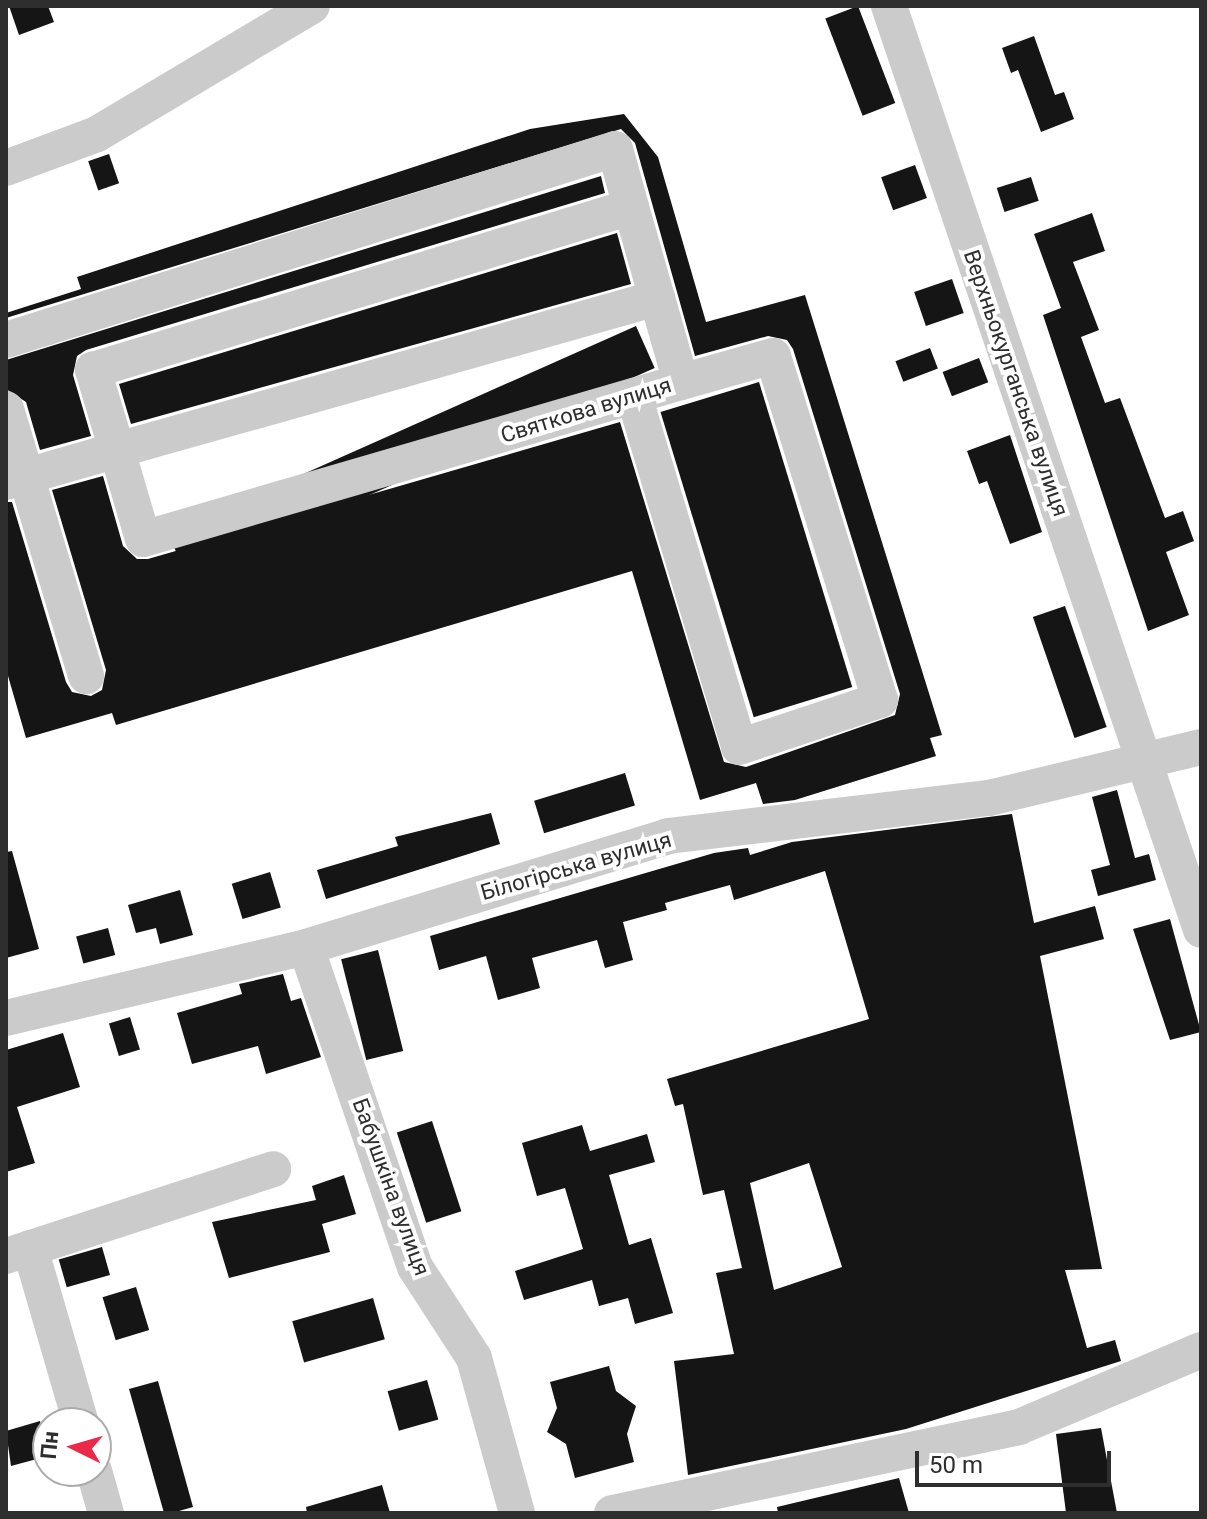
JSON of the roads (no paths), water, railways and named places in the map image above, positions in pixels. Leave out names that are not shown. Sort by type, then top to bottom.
[{"type":"street","points":[[6,168],[97,134],[312,6]]},
{"type":"street","name":"Верхньокурганська вулиця","points":[[889,6],[1201,930]]},
{"type":"street","name":"Святкова вулиця","points":[[6,340],[615,149],[681,382],[143,539],[117,450]]},
{"type":"street","points":[[117,450],[93,370],[631,207]]},
{"type":"street","points":[[16,479],[657,298]]},
{"type":"street","points":[[634,396],[739,747],[880,700],[773,356],[681,382]]},
{"type":"street","points":[[6,409],[16,479],[86,676]]},
{"type":"street","name":"Білогірська вулиця","points":[[6,1018],[306,947],[668,836],[989,798],[1201,747]]},
{"type":"street","name":"Бабушкіна вулиця","points":[[306,947],[415,1267],[474,1358],[517,1513]]},
{"type":"street","points":[[75,1407],[18,1252],[273,1169]]},
{"type":"street","points":[[612,1513],[1019,1427],[1201,1350]]},
{"type":"street","points":[[99,1487],[106,1513]]}]
